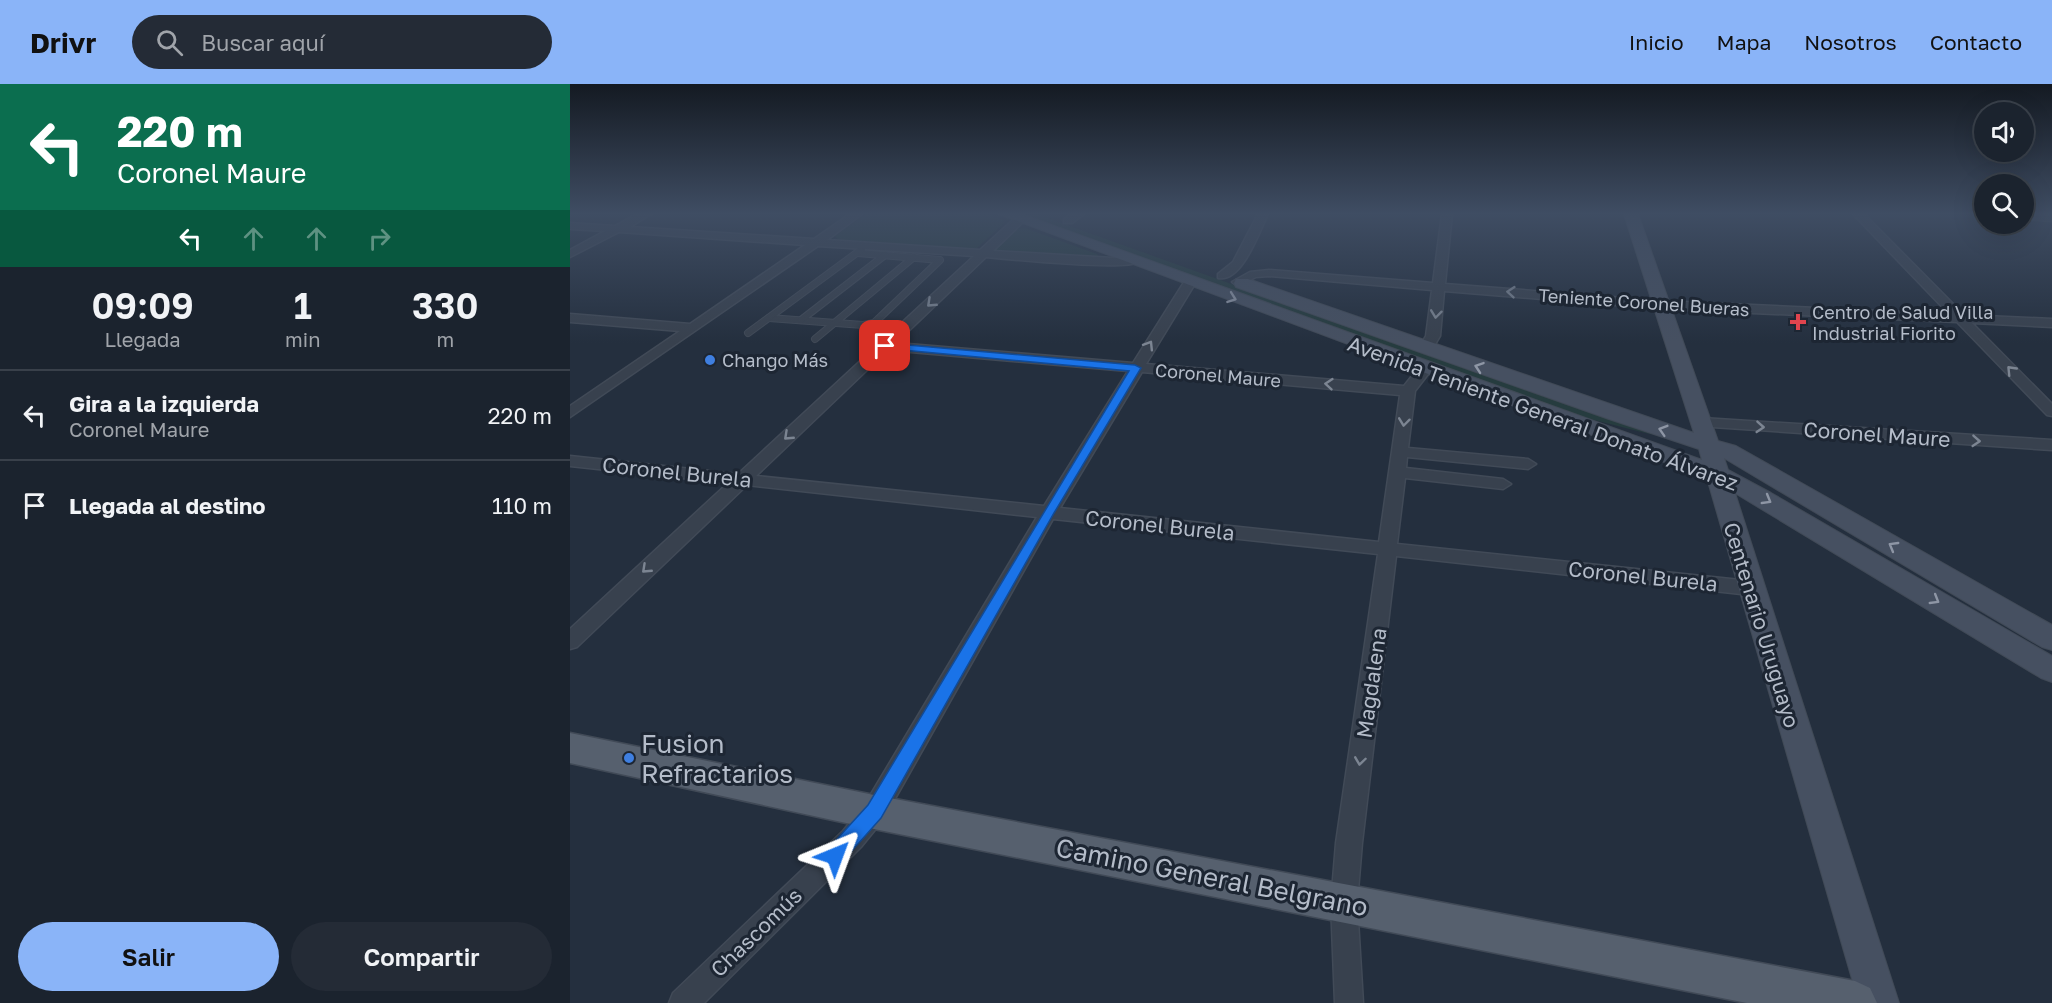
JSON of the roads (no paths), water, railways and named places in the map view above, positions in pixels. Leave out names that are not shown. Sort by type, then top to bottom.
[{"type":"main road","name":"Avenida Teniente General Donato Álvarez","points":[[1120,257],[1425,358],[1616,415],[1704,433],[2050,635]]},
{"type":"main road","name":"Avenida Teniente General Donato Álvarez","points":[[1185,257],[1237,275],[1425,358],[1715,473],[1763,498],[2052,670]]},
{"type":"main road","name":"Centenario Uruguayo","points":[[1647,257],[1704,433],[1879,1003]]},
{"type":"main road","name":"Camino General Belgrano","points":[[570,748],[874,812],[1855,1003]]},
{"type":"street","points":[[570,413],[798,257]]},
{"type":"street","points":[[570,641],[980,257]]},
{"type":"street","points":[[1044,257],[1131,261]]},
{"type":"street","points":[[1237,275],[1245,257]]},
{"type":"street","points":[[1408,391],[1425,358],[1433,336],[1442,257]]},
{"type":"street","points":[[1900,257],[2052,412]]},
{"type":"street","name":"Teniente Coronel Bueras","points":[[1237,275],[1439,286],[1664,305],[2052,323]]},
{"type":"street","name":"Chascomús","points":[[682,1003],[852,839],[874,812],[1048,513],[1135,368],[1190,282]]},
{"type":"street","points":[[570,318],[694,328]]},
{"type":"street","name":"Coronel Maure","points":[[885,346],[1408,391]]},
{"type":"street","name":"Magdalena","points":[[1349,1003],[1344,903],[1349,843],[1408,391]]},
{"type":"street","name":"Coronel Maure","points":[[1704,433],[2052,446]]},
{"type":"street","points":[[1401,452],[1528,464]]},
{"type":"street","name":"Coronel Burela","points":[[570,461],[1750,588]]},
{"type":"street","points":[[1398,472],[1503,484]]},
{"type":"lane","points":[[748,333],[851,257]]},
{"type":"lane","points":[[801,320],[883,257]]},
{"type":"lane","points":[[769,318],[836,323],[874,323],[940,260],[914,257],[836,323],[815,339]]},
{"type":"place","name":"Centro de Salud Villa Industrial Fiorito","points":[[1798,322]]},
{"type":"place","name":"Chango Más","points":[[710,360]]},
{"type":"place","name":"Fusion Refractarios","points":[[629,758]]}]
